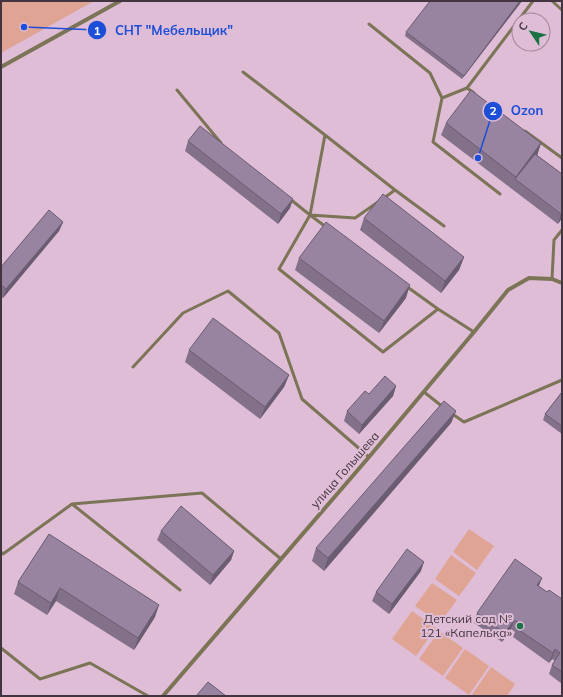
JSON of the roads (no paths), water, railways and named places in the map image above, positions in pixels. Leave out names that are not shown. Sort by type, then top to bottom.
[{"type":"street","points":[[1,67],[120,1]]},
{"type":"street","name":"улица Голышева","points":[[163,696],[369,457],[508,290],[529,278],[552,279],[562,283]]},
{"type":"lane","points":[[442,98],[467,88],[533,1]]},
{"type":"lane","points":[[552,1],[562,10]]},
{"type":"lane","points":[[369,24],[430,73],[442,98],[433,142],[500,194]]},
{"type":"lane","points":[[243,72],[395,190],[444,226]]},
{"type":"lane","points":[[467,88],[480,98]]},
{"type":"lane","points":[[178,90],[223,146]]},
{"type":"lane","points":[[524,130],[562,158]]},
{"type":"lane","points":[[325,135],[310,215],[279,269],[383,352],[438,309]]},
{"type":"lane","points":[[310,215],[355,218],[395,190]]},
{"type":"lane","points":[[285,196],[329,229]]},
{"type":"lane","points":[[552,279],[554,240],[562,230]]},
{"type":"lane","points":[[400,281],[438,309],[474,332]]},
{"type":"lane","points":[[133,367],[183,313],[228,291],[279,333],[302,398],[369,457]]},
{"type":"lane","points":[[449,411],[464,422],[562,380]]},
{"type":"lane","points":[[424,392],[444,407]]},
{"type":"lane","points":[[1,552],[3,554],[72,504],[202,493],[281,560]]},
{"type":"lane","points":[[72,504],[180,590]]},
{"type":"lane","points":[[1,648],[40,679],[90,663],[148,696]]},
{"type":"place","name":"СНТ \"Мебельщик\"","points":[[24,27]]},
{"type":"place","name":"Ozon","points":[[478,158]]},
{"type":"place","name":"Детский сад № 121 «Капелька»","points":[[520,626]]}]
